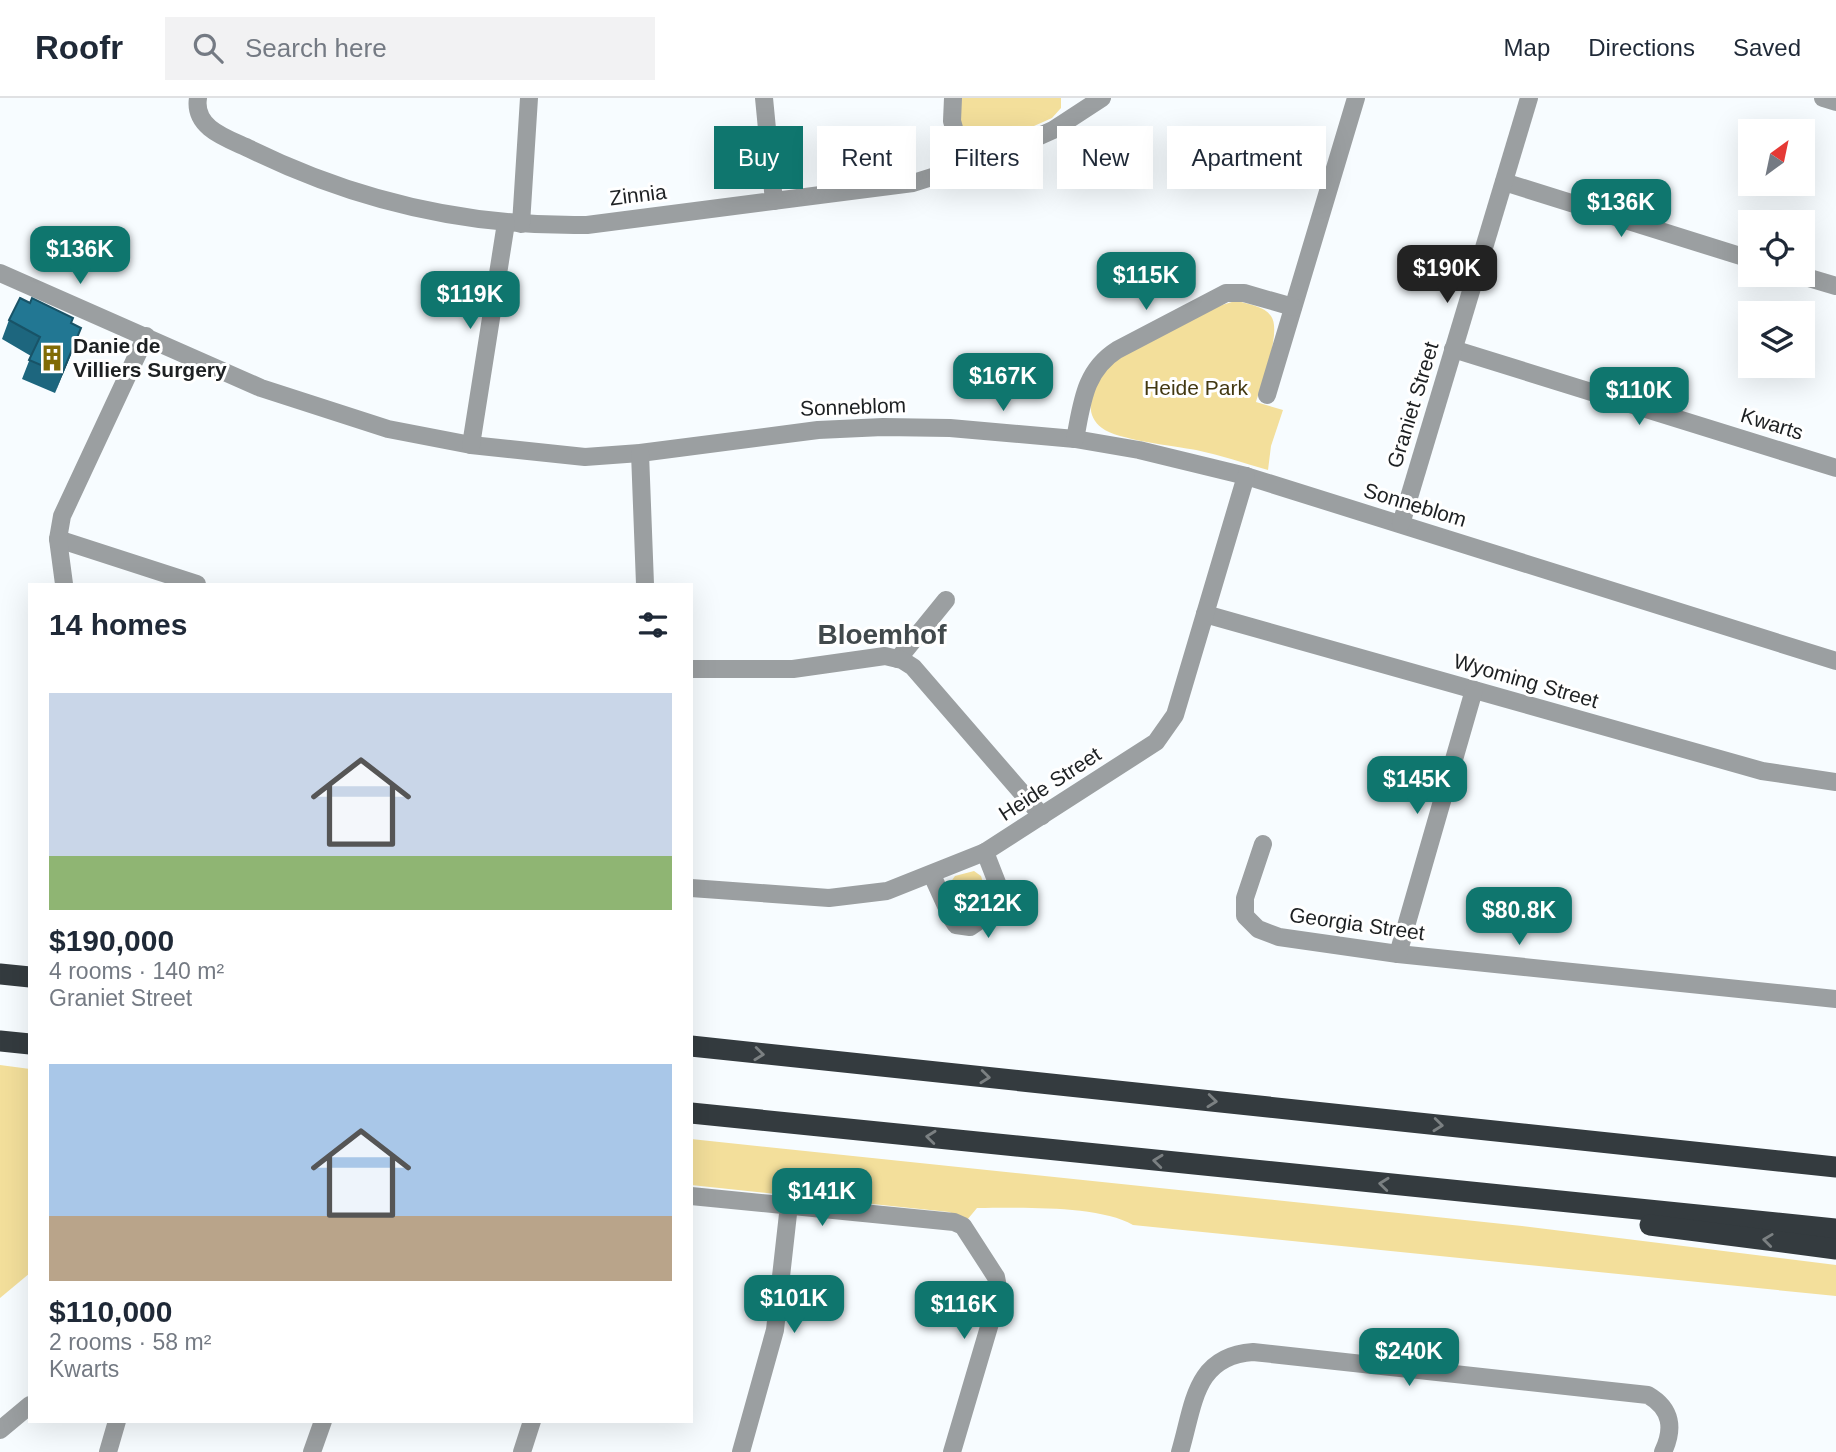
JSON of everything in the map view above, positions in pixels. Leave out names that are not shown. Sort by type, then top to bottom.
[{"type":"highway","points":[[0,974],[28,977]]},
{"type":"highway","points":[[0,1041],[28,1044]]},
{"type":"highway","points":[[693,1046],[1836,1166]]},
{"type":"highway","points":[[693,1112],[1836,1229]]},
{"type":"highway","points":[[1501,1196],[1609,1220],[1836,1249]]},
{"type":"street","name":"Zinnia","points":[[198,98],[199,116],[214,131],[297,172],[398,205],[513,224],[586,225],[913,183],[930,178]]},
{"type":"street","points":[[471,445],[513,224],[528,98]]},
{"type":"street","points":[[764,98],[774,201]]},
{"type":"street","points":[[953,98],[953,126]]},
{"type":"street","name":"Zinnia","points":[[1043,135],[1054,130],[1080,105],[1102,98]]},
{"type":"street","points":[[1267,395],[1356,98]]},
{"type":"street","name":"Graniet Street","points":[[1401,524],[1529,98]]},
{"type":"street","points":[[1823,98],[1836,102]]},
{"type":"street","points":[[1504,182],[1738,255]]},
{"type":"street","name":"Sonneblom","points":[[0,273],[232,376],[325,411],[388,429],[471,445],[585,457],[640,453],[793,432],[883,427],[950,428],[1075,439],[1139,450],[1246,475],[1836,661]]},
{"type":"street","points":[[1815,280],[1836,286]]},
{"type":"street","points":[[1075,439],[1090,377],[1101,362],[1117,350],[1226,293],[1244,293],[1293,307]]},
{"type":"street","points":[[64,583],[58,540],[64,511],[146,336]]},
{"type":"street","name":"Kwarts","points":[[1453,349],[1836,468]]},
{"type":"street","points":[[640,453],[645,583]]},
{"type":"street","name":"Heide Street","points":[[693,888],[829,898],[887,891],[932,876],[985,852],[1147,749],[1164,734],[1175,715],[1246,475]]},
{"type":"street","points":[[58,540],[194,583]]},
{"type":"street","points":[[898,659],[946,600]]},
{"type":"street","name":"Wyoming Street","points":[[1205,614],[1762,771],[1836,782]]},
{"type":"street","points":[[693,669],[793,669],[885,656],[898,659],[913,667],[1042,816]]},
{"type":"street","points":[[1398,954],[1474,690]]},
{"type":"street","name":"Georgia Street","points":[[1262,844],[1245,898],[1245,916],[1250,924],[1279,937],[1398,954],[1836,999]]},
{"type":"street","points":[[932,876],[951,919],[956,925],[970,928],[993,911],[1001,893],[985,852]]},
{"type":"street","points":[[693,1196],[954,1222],[968,1232],[996,1277],[999,1293],[951,1452]]},
{"type":"street","points":[[741,1452],[775,1331],[789,1205]]},
{"type":"street","points":[[1180,1452],[1205,1374],[1220,1359],[1253,1352],[1648,1395],[1663,1406],[1670,1422],[1670,1437],[1663,1452]]},
{"type":"street","points":[[0,1430],[28,1407]]},
{"type":"street","points":[[108,1452],[116,1423]]},
{"type":"street","points":[[313,1452],[322,1423]]},
{"type":"street","points":[[522,1452],[531,1423]]},
{"type":"green space","points":[[962,98],[1061,98],[1061,108],[1052,118],[1034,126],[960,126]]},
{"type":"green space","name":"Heide Park","points":[[1237,301],[1264,310],[1274,323],[1273,345],[1256,402],[1283,410],[1271,446],[1268,470],[1205,452],[1120,436],[1102,428],[1095,421],[1091,406],[1094,389],[1118,359],[1170,329],[1209,310]]},
{"type":"green space","points":[[974,871],[981,876],[988,898],[980,909],[967,916],[959,912],[950,883],[955,876]]},
{"type":"green space","points":[[0,1065],[28,1069],[28,1275],[0,1298]]},
{"type":"green space","points":[[693,1139],[1522,1226],[1836,1265],[1836,1296],[1133,1225],[1100,1214],[1079,1211],[977,1208],[967,1220],[949,1212],[693,1185]]},
{"type":"building","points":[[20,298],[30,303],[32,298],[73,318],[71,323],[81,328],[62,374],[29,360],[40,337],[9,320]]},
{"type":"place","name":"Danie de Villiers Surgery","points":[[52,358]]},
{"type":"district","name":"Bloemhof","points":[[882,634]]}]
